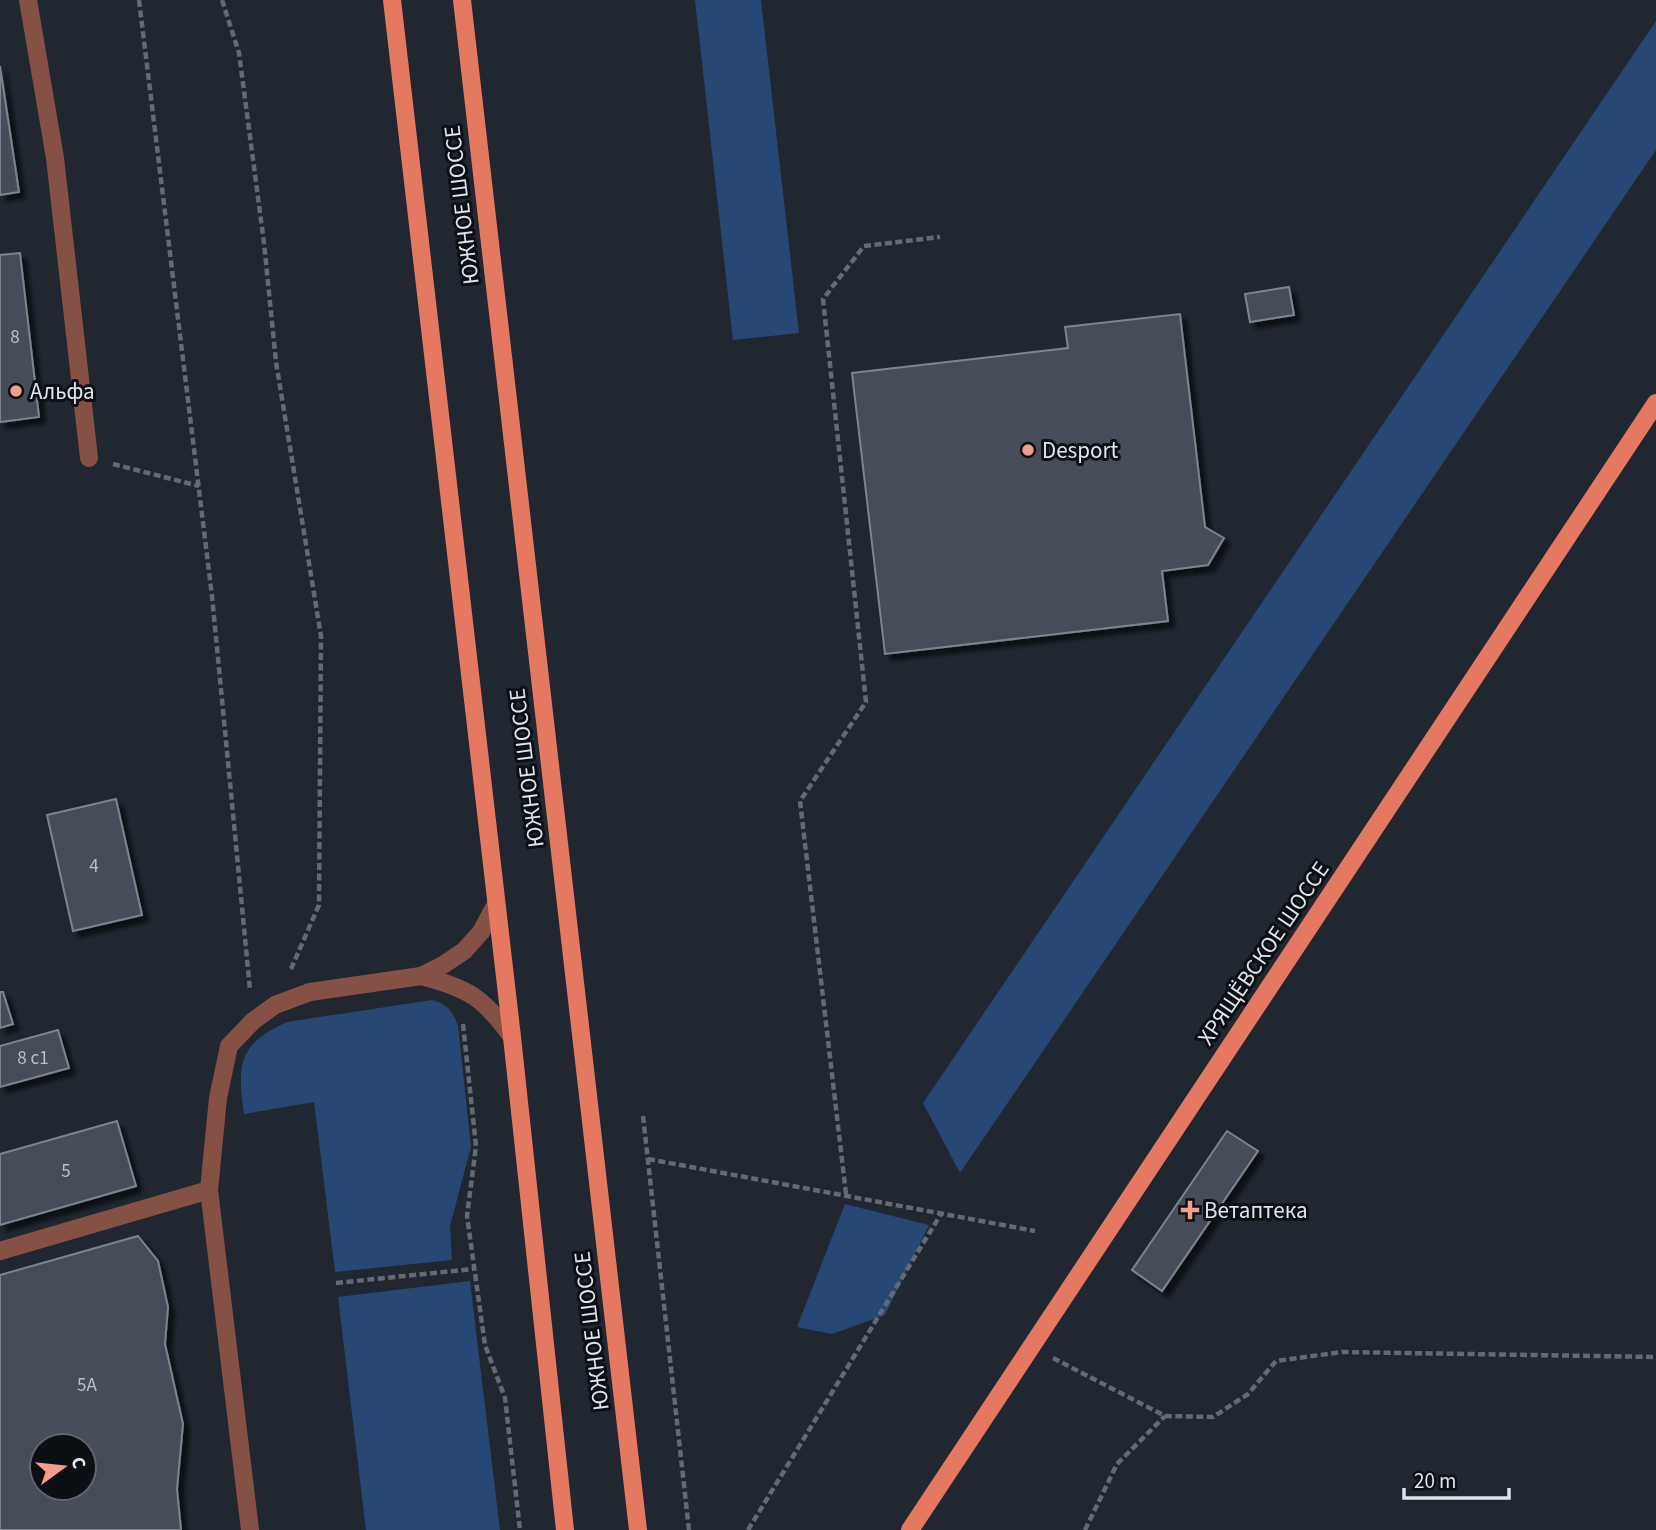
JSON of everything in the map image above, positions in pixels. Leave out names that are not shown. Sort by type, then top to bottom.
[{"type":"main road","name":"ЮЖНОЕ ШОССЕ","points":[[392,0],[512,1037],[565,1530]]},
{"type":"main road","name":"ЮЖНОЕ ШОССЕ","points":[[462,0],[638,1530]]},
{"type":"main road","name":"ХРЯЩЁВСКОЕ ШОССЕ","points":[[910,1530],[1656,403]]},
{"type":"lane","points":[[28,0],[55,158],[89,458]]},
{"type":"lane","points":[[250,1530],[209,1190],[218,1098],[229,1046],[253,1021],[275,1005],[310,992],[421,976],[443,965],[464,951],[481,932],[496,904]]},
{"type":"lane","points":[[421,976],[447,983],[474,996],[493,1011],[512,1037]]},
{"type":"lane","points":[[0,1251],[209,1190]]},
{"type":"path","points":[[139,0],[213,610],[253,1021]]},
{"type":"path","points":[[222,0],[239,52],[264,243],[276,362],[320,636],[319,905],[275,1005]]},
{"type":"path","points":[[846,1195],[800,801],[866,702],[823,299],[864,246],[940,237]]},
{"type":"path","points":[[89,458],[198,486]]},
{"type":"path","points":[[461,1014],[476,1146],[467,1216],[473,1269],[485,1345],[505,1398],[520,1530]]},
{"type":"path","points":[[643,1116],[689,1530]]},
{"type":"path","points":[[648,1159],[1035,1231]]},
{"type":"path","points":[[748,1530],[941,1214]]},
{"type":"path","points":[[336,1283],[473,1269]]},
{"type":"path","points":[[1032,1346],[1165,1416],[1213,1417],[1248,1394],[1276,1361],[1342,1352],[1656,1357]]},
{"type":"path","points":[[1084,1530],[1117,1464],[1165,1416]]},
{"type":"shaded area","points":[[695,0],[761,0],[799,333],[733,340]]},
{"type":"shaded area","points":[[1656,21],[1656,150],[960,1173],[923,1103]]},
{"type":"shaded area","points":[[432,1000],[449,1009],[458,1026],[471,1147],[450,1226],[452,1260],[335,1272],[314,1102],[244,1114],[241,1082],[244,1058],[259,1039],[287,1022]]},
{"type":"shaded area","points":[[845,1204],[929,1225],[885,1315],[832,1334],[797,1327]]},
{"type":"shaded area","points":[[470,1281],[500,1530],[366,1530],[338,1297]]},
{"type":"building","points":[[0,66],[19,192],[0,195]]},
{"type":"building","points":[[20,253],[39,417],[0,422],[0,255]]},
{"type":"building","points":[[1289,287],[1294,315],[1250,322],[1245,294]]},
{"type":"building","name":"Desport","points":[[1180,314],[1205,527],[1224,538],[1208,565],[1162,571],[1168,621],[885,654],[852,373],[1068,348],[1065,327]]},
{"type":"building","points":[[116,799],[142,915],[73,931],[47,815]]},
{"type":"building","points":[[0,992],[3,992],[13,1024],[0,1028]]},
{"type":"building","points":[[58,1030],[69,1068],[0,1087],[0,1046]]},
{"type":"building","points":[[117,1121],[136,1186],[0,1225],[0,1154]]},
{"type":"building","points":[[1227,1131],[1258,1151],[1162,1291],[1132,1270]]},
{"type":"building","points":[[138,1236],[158,1261],[168,1307],[165,1344],[183,1424],[177,1489],[181,1530],[0,1530],[0,1275]]},
{"type":"place","name":"Альфа","points":[[16,391]]},
{"type":"place","name":"Desport","points":[[1028,450]]},
{"type":"place","name":"Ветаптека","points":[[1190,1210]]}]
